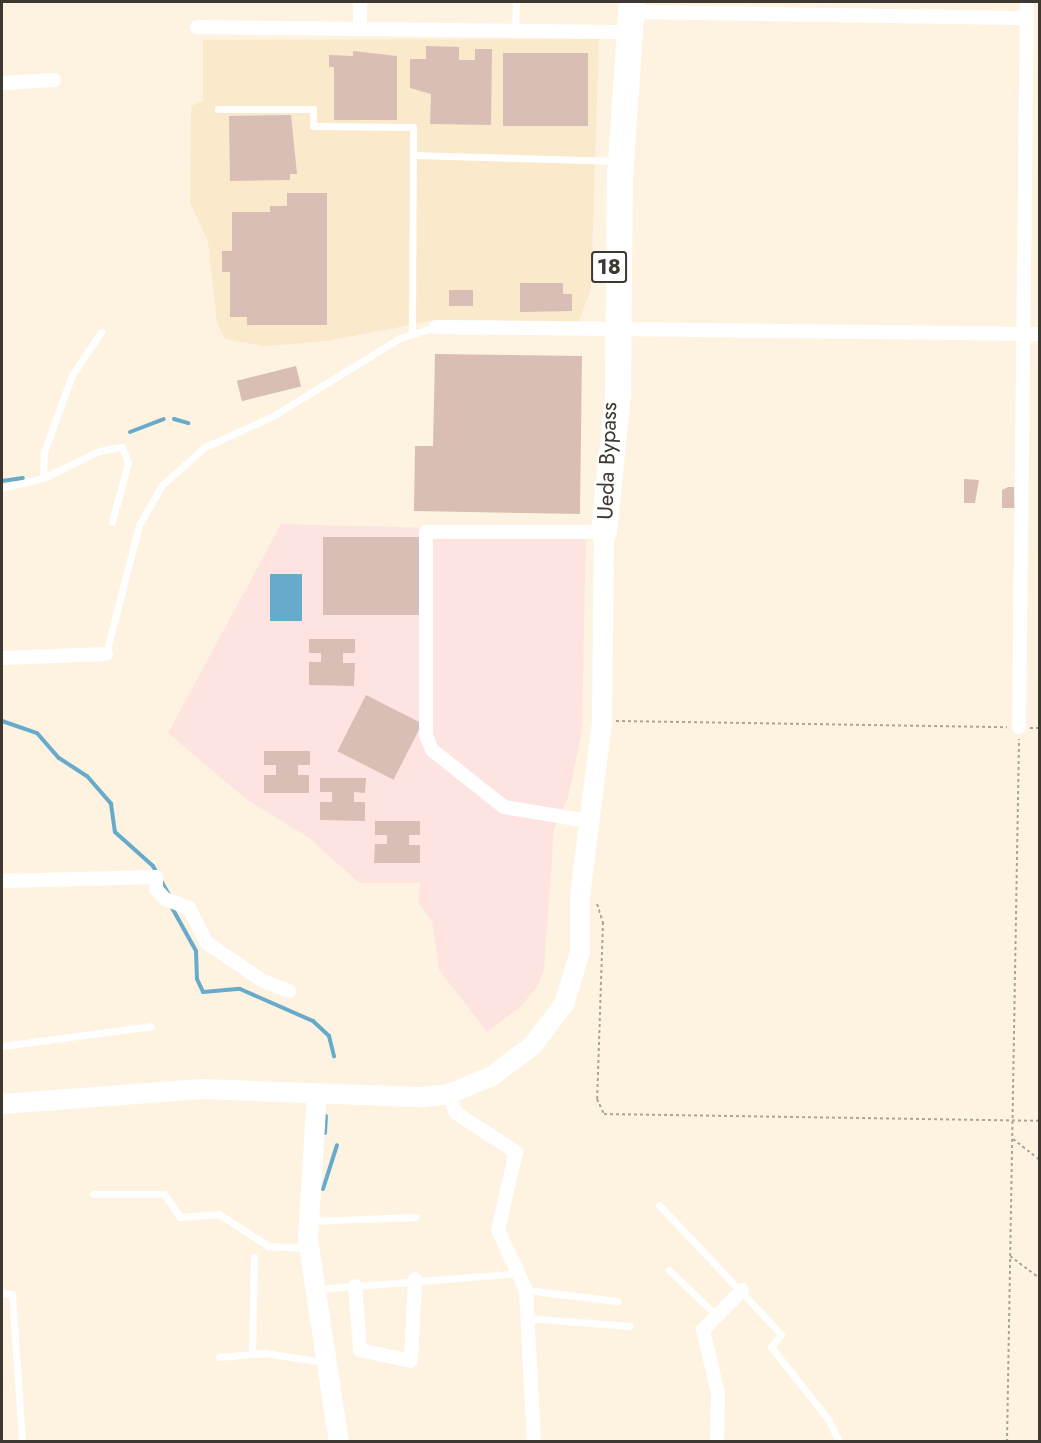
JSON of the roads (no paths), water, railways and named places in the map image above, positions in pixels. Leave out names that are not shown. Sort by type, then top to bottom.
[{"type":"highway","name":"Ueda Bypass","points":[[613,329],[610,161],[614,32],[626,5]]},
{"type":"highway","name":"Ueda Bypass","points":[[604,532],[626,5]]},
{"type":"street","points":[[360,2],[360,27]]},
{"type":"street","points":[[1019,727],[1027,2]]},
{"type":"street","points":[[626,5],[1027,18]]},
{"type":"street","points":[[197,27],[360,27],[614,32]]},
{"type":"street","points":[[2,83],[54,80]]},
{"type":"street","points":[[436,327],[1040,334]]},
{"type":"street","points":[[2,1104],[201,1089],[400,1098],[449,1094],[514,1063],[554,1019],[578,960],[580,896],[602,721],[604,532],[426,532],[426,735],[432,750],[504,807],[588,821]]},
{"type":"street","points":[[2,658],[106,654]]},
{"type":"street","points":[[2,881],[156,877],[156,889],[165,898],[189,908],[207,943],[263,981],[289,991]]},
{"type":"street","points":[[318,1093],[306,1221],[313,1290],[339,1442]]},
{"type":"street","points":[[449,1094],[456,1113],[516,1152],[498,1230],[521,1273],[526,1290],[524,1318],[534,1442]]},
{"type":"street","points":[[355,1286],[360,1350],[411,1361],[415,1279]]},
{"type":"street","points":[[717,1442],[718,1393],[703,1330],[742,1290]]},
{"type":"lane","points":[[515,30],[516,2]]},
{"type":"lane","points":[[218,109],[313,109],[313,126],[413,127],[412,333]]},
{"type":"lane","points":[[413,155],[610,161]]},
{"type":"lane","points":[[106,654],[139,525],[162,485],[205,447],[273,416],[412,333],[436,327]]},
{"type":"lane","points":[[43,478],[45,452],[72,375],[101,332]]},
{"type":"lane","points":[[2,488],[43,478],[99,451],[124,448],[128,463],[112,522]]},
{"type":"lane","points":[[2,1046],[151,1026]]},
{"type":"lane","points":[[93,1194],[164,1194],[180,1217],[219,1214],[268,1246],[308,1248]]},
{"type":"lane","points":[[659,1205],[742,1290],[781,1334],[771,1347],[828,1419],[839,1442]]},
{"type":"lane","points":[[306,1221],[416,1217]]},
{"type":"lane","points":[[252,1354],[254,1257]]},
{"type":"lane","points":[[669,1270],[717,1316]]},
{"type":"lane","points":[[313,1290],[415,1279],[521,1273]]},
{"type":"lane","points":[[526,1290],[617,1301]]},
{"type":"lane","points":[[2,1293],[12,1294],[22,1442]]},
{"type":"lane","points":[[524,1318],[630,1326]]},
{"type":"lane","points":[[219,1357],[252,1354],[325,1362]]},
{"type":"water","points":[[270,574],[302,574],[302,621],[270,621]]},
{"type":"waterway","points":[[130,432],[164,419]]},
{"type":"waterway","points":[[174,419],[188,423]]},
{"type":"waterway","points":[[2,481],[23,478]]},
{"type":"waterway","points":[[2,721],[37,733],[59,758],[87,776],[111,804],[115,832],[153,866],[169,895]]},
{"type":"waterway","points":[[171,906],[196,951],[197,979],[203,992],[240,989],[313,1021],[329,1036],[334,1056]]},
{"type":"waterway","points":[[325,1133],[326,1116]]},
{"type":"waterway","points":[[323,1189],[337,1145]]}]
